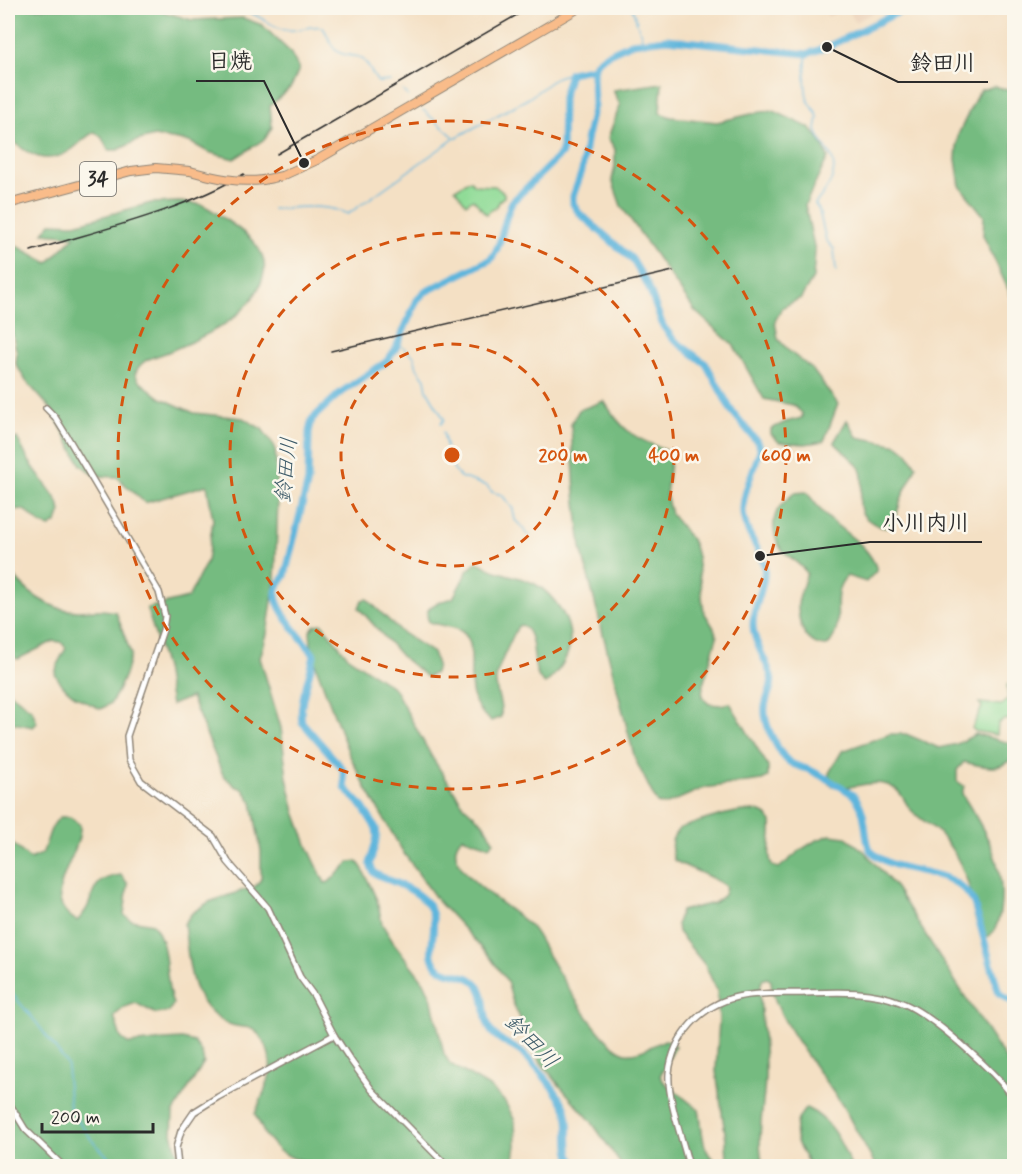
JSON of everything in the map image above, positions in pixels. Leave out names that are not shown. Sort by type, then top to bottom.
[{"type":"highway","name":"34","points":[[8,204],[131,171],[156,168],[190,171],[220,179],[246,182],[282,176],[317,160],[579,8]]},
{"type":"street","points":[[46,408],[55,417],[68,438],[162,600],[165,616],[163,630],[127,736],[129,760],[134,772],[141,781],[213,836],[229,863],[263,901],[295,969],[314,996],[334,1035],[372,1090],[447,1167]]},
{"type":"street","points":[[689,1167],[670,1092],[669,1074],[673,1056],[677,1044],[696,1019],[713,1006],[739,996],[854,992],[902,1002],[916,1009],[946,1032],[993,1074],[1014,1098]]},
{"type":"street","points":[[178,1167],[176,1148],[182,1131],[194,1112],[218,1096],[334,1035]]},
{"type":"street","points":[[8,1101],[24,1129],[63,1167]]},
{"type":"shaded area","points":[[823,8],[848,8],[828,17]]},
{"type":"shaded area","points":[[848,8],[883,8],[855,22]]},
{"type":"green space","points":[[8,8],[150,8],[192,20],[243,18],[262,25],[290,52],[299,69],[291,87],[270,106],[272,127],[265,139],[234,159],[208,152],[190,142],[154,136],[136,141],[118,150],[108,150],[102,138],[95,132],[62,155],[45,158],[22,149],[8,136]]},
{"type":"green space","points":[[662,83],[660,113],[671,117],[717,122],[774,111],[810,128],[820,140],[828,157],[805,205],[815,251],[813,278],[801,298],[783,307],[775,321],[778,339],[790,352],[812,369],[838,404],[824,441],[805,444],[779,442],[771,434],[771,429],[802,418],[802,413],[793,405],[764,399],[734,346],[695,311],[621,206],[612,180],[615,149],[608,138],[620,105],[613,90]]},
{"type":"green space","points":[[995,86],[1014,92],[1014,302],[983,235],[984,216],[960,186],[956,159],[958,135],[976,97],[981,90]]},
{"type":"green space","points":[[470,180],[474,185],[495,186],[504,193],[504,197],[486,214],[473,199],[466,204],[455,189]]},
{"type":"green space","points":[[179,202],[205,206],[249,237],[263,259],[265,268],[263,277],[257,291],[237,315],[211,332],[144,362],[135,374],[139,381],[161,398],[194,413],[243,418],[262,429],[275,447],[278,499],[275,581],[267,634],[260,658],[281,728],[287,778],[295,812],[325,883],[329,882],[350,862],[357,861],[362,868],[377,900],[382,924],[424,982],[431,997],[444,1054],[450,1064],[491,1088],[505,1102],[515,1121],[516,1145],[513,1166],[325,1166],[293,1158],[279,1151],[265,1135],[255,1114],[269,1080],[269,1054],[265,1044],[253,1029],[232,1025],[206,1007],[192,978],[184,924],[192,913],[209,902],[256,886],[261,879],[261,851],[252,802],[243,789],[235,786],[223,775],[191,697],[171,705],[165,668],[147,608],[188,598],[207,561],[213,520],[207,485],[145,503],[117,477],[96,476],[81,465],[51,409],[26,381],[16,364],[17,353],[8,315],[8,241],[48,263],[75,236],[43,233],[51,223],[75,224],[151,203]]},
{"type":"green space","points":[[604,401],[623,427],[665,450],[670,462],[666,495],[671,514],[693,542],[704,612],[717,637],[703,685],[702,697],[709,704],[730,703],[768,766],[768,777],[762,780],[704,788],[665,805],[657,803],[635,759],[581,548],[575,493],[571,424],[579,410]]},
{"type":"green space","points":[[847,420],[857,437],[898,445],[908,453],[916,466],[895,517],[888,528],[875,524],[862,514],[860,469],[834,442]]},
{"type":"green space","points":[[17,438],[29,461],[57,500],[61,511],[57,522],[50,527],[38,522],[21,509],[8,513],[8,442]]},
{"type":"green space","points":[[806,492],[825,515],[862,546],[877,570],[866,582],[847,576],[841,584],[837,601],[836,629],[827,646],[813,642],[804,633],[799,619],[798,605],[807,573],[782,550],[776,540],[774,528],[775,516],[781,506],[794,493]]},
{"type":"green space","points":[[477,562],[543,589],[561,610],[569,631],[570,641],[569,650],[560,668],[545,684],[536,672],[533,646],[528,631],[522,625],[518,626],[496,679],[501,717],[491,721],[479,710],[473,697],[470,645],[466,636],[457,629],[429,622],[427,616],[433,605],[453,598],[468,570]]},
{"type":"green space","points":[[8,567],[29,591],[57,608],[116,612],[131,654],[126,672],[111,703],[101,709],[75,696],[64,687],[55,674],[66,648],[61,642],[54,641],[18,659],[8,656]]},
{"type":"green space","points":[[367,599],[400,631],[433,653],[437,665],[435,673],[427,677],[401,656],[359,608],[362,600]]},
{"type":"green space","points":[[322,624],[348,657],[394,688],[433,759],[464,806],[483,823],[494,842],[489,846],[462,837],[456,848],[458,861],[466,873],[533,929],[584,1011],[617,1049],[626,1053],[635,1053],[665,1040],[670,1041],[675,1047],[660,1076],[664,1082],[699,1110],[706,1149],[715,1161],[723,1166],[622,1166],[591,1121],[540,1061],[513,1003],[507,981],[490,957],[438,901],[403,852],[349,754],[317,669],[311,644],[310,631],[315,625]]},
{"type":"green space","points":[[1013,682],[1014,721],[1006,719],[998,723],[997,735],[975,731],[972,728],[982,707],[979,703],[1001,705],[1008,699],[1007,685]]},
{"type":"green space","points":[[8,691],[32,710],[37,723],[33,727],[8,722]]},
{"type":"green space","points":[[890,734],[906,734],[939,748],[957,744],[976,734],[1014,744],[1014,757],[1003,765],[991,767],[964,762],[957,770],[957,781],[964,786],[962,794],[993,850],[1000,880],[999,916],[995,929],[988,937],[983,934],[976,921],[968,885],[954,853],[937,831],[912,811],[899,792],[892,787],[877,783],[844,787],[829,784],[829,773],[842,751]]},
{"type":"green space","points":[[757,811],[766,815],[771,823],[770,860],[772,866],[779,868],[802,849],[830,835],[846,837],[865,852],[896,888],[1014,1072],[1014,1166],[876,1166],[842,1105],[789,1027],[780,1011],[771,981],[767,978],[762,980],[760,989],[765,1067],[760,1133],[763,1166],[723,1166],[727,1161],[716,1071],[719,1020],[717,991],[705,965],[678,932],[677,923],[681,911],[714,903],[724,895],[726,887],[674,860],[672,843],[674,835],[680,828],[730,813]]},
{"type":"green space","points":[[60,817],[70,817],[80,825],[79,838],[60,889],[60,901],[65,911],[77,921],[88,906],[97,886],[109,877],[121,875],[128,884],[124,915],[131,920],[153,924],[159,933],[165,953],[168,984],[173,1004],[169,1012],[156,1014],[136,1003],[125,1007],[114,1016],[121,1038],[129,1044],[182,1039],[194,1042],[202,1053],[204,1063],[173,1113],[172,1133],[177,1152],[188,1166],[8,1166],[8,840],[30,859],[42,854],[51,830]]},
{"type":"green space","points":[[806,1108],[829,1125],[851,1166],[811,1166],[796,1138],[797,1123]]},
{"type":"waterway","points":[[204,8],[210,12],[238,10],[248,12],[286,30],[313,26],[323,27],[337,51],[363,59],[378,82],[390,81]]},
{"type":"waterway","points":[[632,8],[643,40]]},
{"type":"waterway","points":[[907,8],[827,47],[807,54],[667,39],[632,43],[606,55],[595,64],[594,105],[582,171],[573,196],[573,204],[579,213],[632,259],[648,286],[663,326],[673,339],[706,364],[731,410],[759,444],[760,450],[747,489],[743,511],[746,525],[764,566],[764,580],[753,624],[757,644],[771,676],[765,713],[770,733],[777,746],[790,763],[808,769],[855,797],[862,812],[869,848],[872,852],[884,861],[940,876],[953,881],[965,890],[974,903],[999,993],[1014,1003]]},
{"type":"waterway","points":[[807,54],[805,77],[808,100],[818,117],[817,134],[831,156],[834,169],[830,182],[815,204],[819,210],[826,240],[834,249],[836,271]]},
{"type":"waterway","name":"鈴田川","points":[[576,1166],[570,1152],[567,1112],[555,1092],[521,1052],[497,1038],[491,1031],[479,986],[465,976],[441,969],[433,960],[434,927],[431,909],[420,896],[408,888],[374,873],[370,864],[377,837],[376,828],[362,806],[345,788],[343,769],[302,722],[303,697],[314,655],[285,616],[276,593],[285,576],[308,481],[309,432],[312,419],[340,393],[386,362],[395,350],[417,300],[425,292],[491,259],[498,246],[512,202],[562,153],[563,97],[570,73],[595,68]]},
{"type":"waterway","points":[[273,209],[321,207],[348,214],[455,138],[529,98],[557,77],[570,73]]},
{"type":"waterway","points":[[403,91],[408,96]]},
{"type":"waterway","points":[[423,110],[454,137]]},
{"type":"waterway","points":[[398,343],[414,356],[417,368],[425,379],[427,390],[444,419],[441,424]]},
{"type":"waterway","points":[[443,432],[454,470],[460,477],[487,486],[492,492],[502,495],[513,509],[515,520],[526,534],[530,535]]},
{"type":"waterway","points":[[8,989],[64,1060],[68,1067],[70,1108],[91,1139],[117,1166]]},
{"type":"railway","points":[[277,154],[529,8]]},
{"type":"railway","points":[[31,251],[168,209],[195,199],[244,174]]},
{"type":"railway","points":[[331,351],[673,271]]},
{"type":"place","name":"鈴田川","points":[[827,47]]},
{"type":"place","name":"日焼","points":[[304,163]]},
{"type":"place","name":"小川内川","points":[[760,556]]}]
